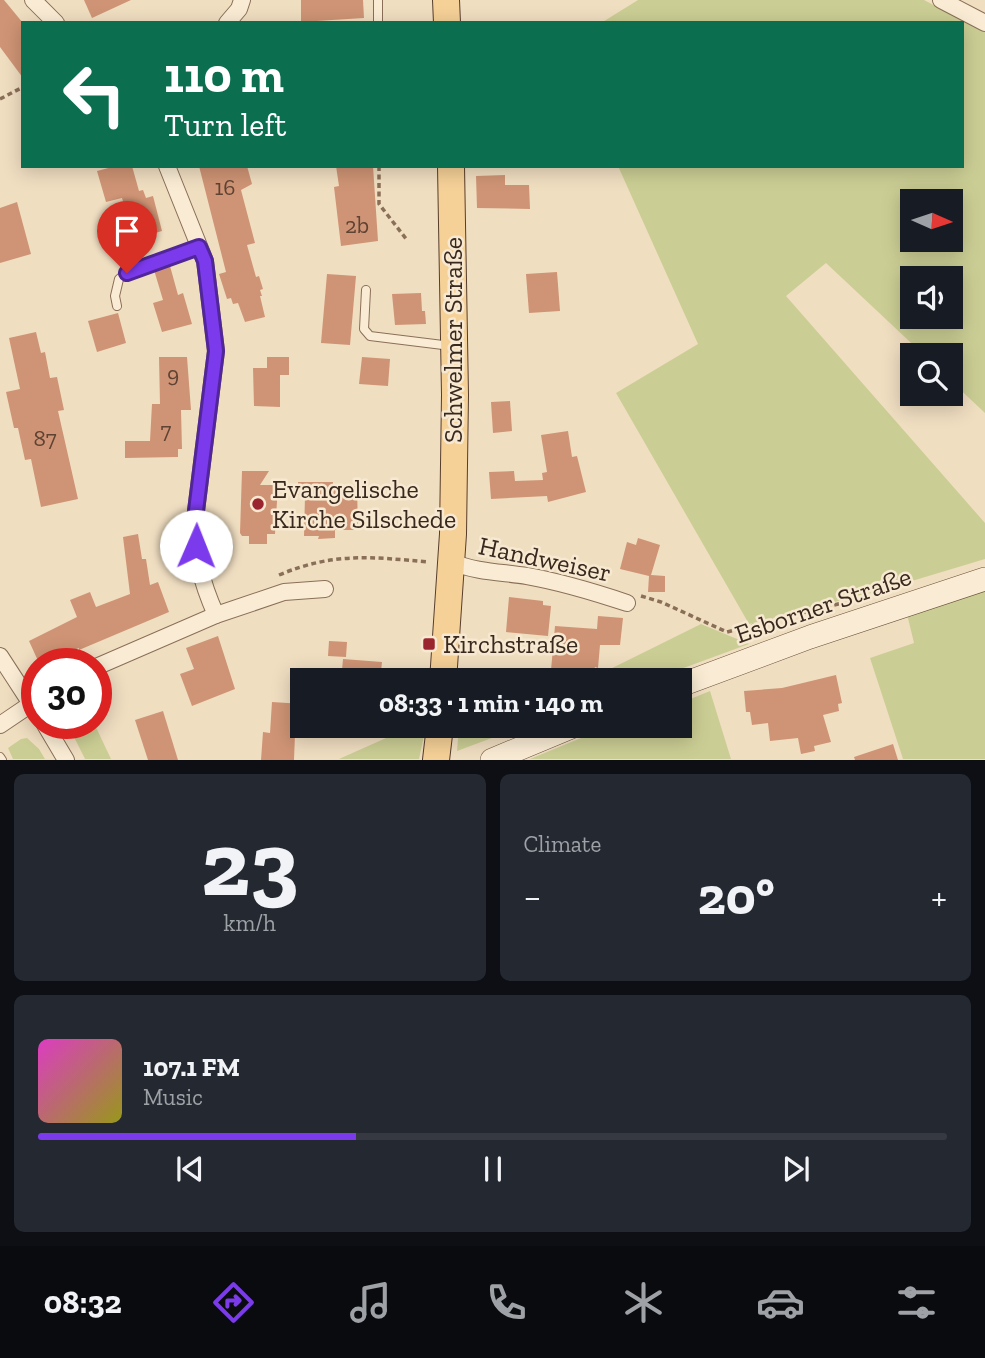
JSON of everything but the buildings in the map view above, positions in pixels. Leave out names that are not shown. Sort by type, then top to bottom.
[{"type":"main road","points":[[446,0],[447,21]]},
{"type":"main road","name":"Schwelmer Straße","points":[[444,668],[452,562],[454,347],[451,168]]},
{"type":"main road","name":"Esborner Straße","points":[[692,681],[810,637],[985,579]]},
{"type":"main road","points":[[436,760],[439,738]]},
{"type":"main road","points":[[492,760],[545,738]]},
{"type":"street","points":[[33,0],[54,21]]},
{"type":"street","points":[[229,21],[239,9],[242,0]]},
{"type":"street","points":[[942,0],[985,23]]},
{"type":"street","points":[[168,168],[205,261],[216,351],[195,519],[202,583],[216,615]]},
{"type":"street","name":"Handweiser","points":[[452,562],[468,569],[528,576],[579,587],[627,603]]},
{"type":"street","points":[[112,660],[216,615],[284,592],[326,589]]},
{"type":"street","points":[[0,656],[21,685]]},
{"type":"street","points":[[0,725],[21,713]]},
{"type":"street","points":[[54,739],[66,760]]},
{"type":"lane","points":[[378,0],[378,21]]},
{"type":"lane","points":[[117,306],[115,296],[119,279],[127,273],[199,247]]},
{"type":"lane","points":[[366,290],[364,329],[370,336],[454,347]]},
{"type":"path","points":[[0,99],[21,88]]},
{"type":"path","points":[[379,168],[379,204],[407,240]]},
{"type":"path","points":[[270,579],[302,566],[334,558],[452,562]]},
{"type":"path","points":[[627,603],[633,593],[661,602],[727,632],[846,602]]},
{"type":"green space","points":[[638,0],[924,0],[985,32],[985,413],[963,392],[963,343],[911,343],[826,263],[786,296],[985,523],[985,559],[892,587],[749,624],[616,393],[698,344],[619,168],[964,168],[964,21],[604,21]]},
{"type":"green space","points":[[985,588],[985,759],[903,759],[870,658],[914,643],[907,614]]},
{"type":"green space","points":[[701,624],[749,644],[683,668],[612,668]]},
{"type":"green space","points":[[710,691],[731,759],[530,759],[581,738],[692,738],[692,698]]},
{"type":"green space","points":[[386,738],[423,738],[419,759],[339,759]]},
{"type":"green space","points":[[458,738],[492,738],[457,751]]},
{"type":"green space","points":[[21,739],[28,739],[45,759],[13,759],[8,748]]},
{"type":"green space","points":[[75,739],[102,739],[111,759],[85,759]]},
{"type":"place","name":"Evangelische Kirche Silschede","points":[[258,504]]},
{"type":"place","name":"Kirchstraße","points":[[429,644]]},
{"type":"route","points":[[127,273],[199,247],[205,261],[216,351],[195,519],[196,546]]}]
